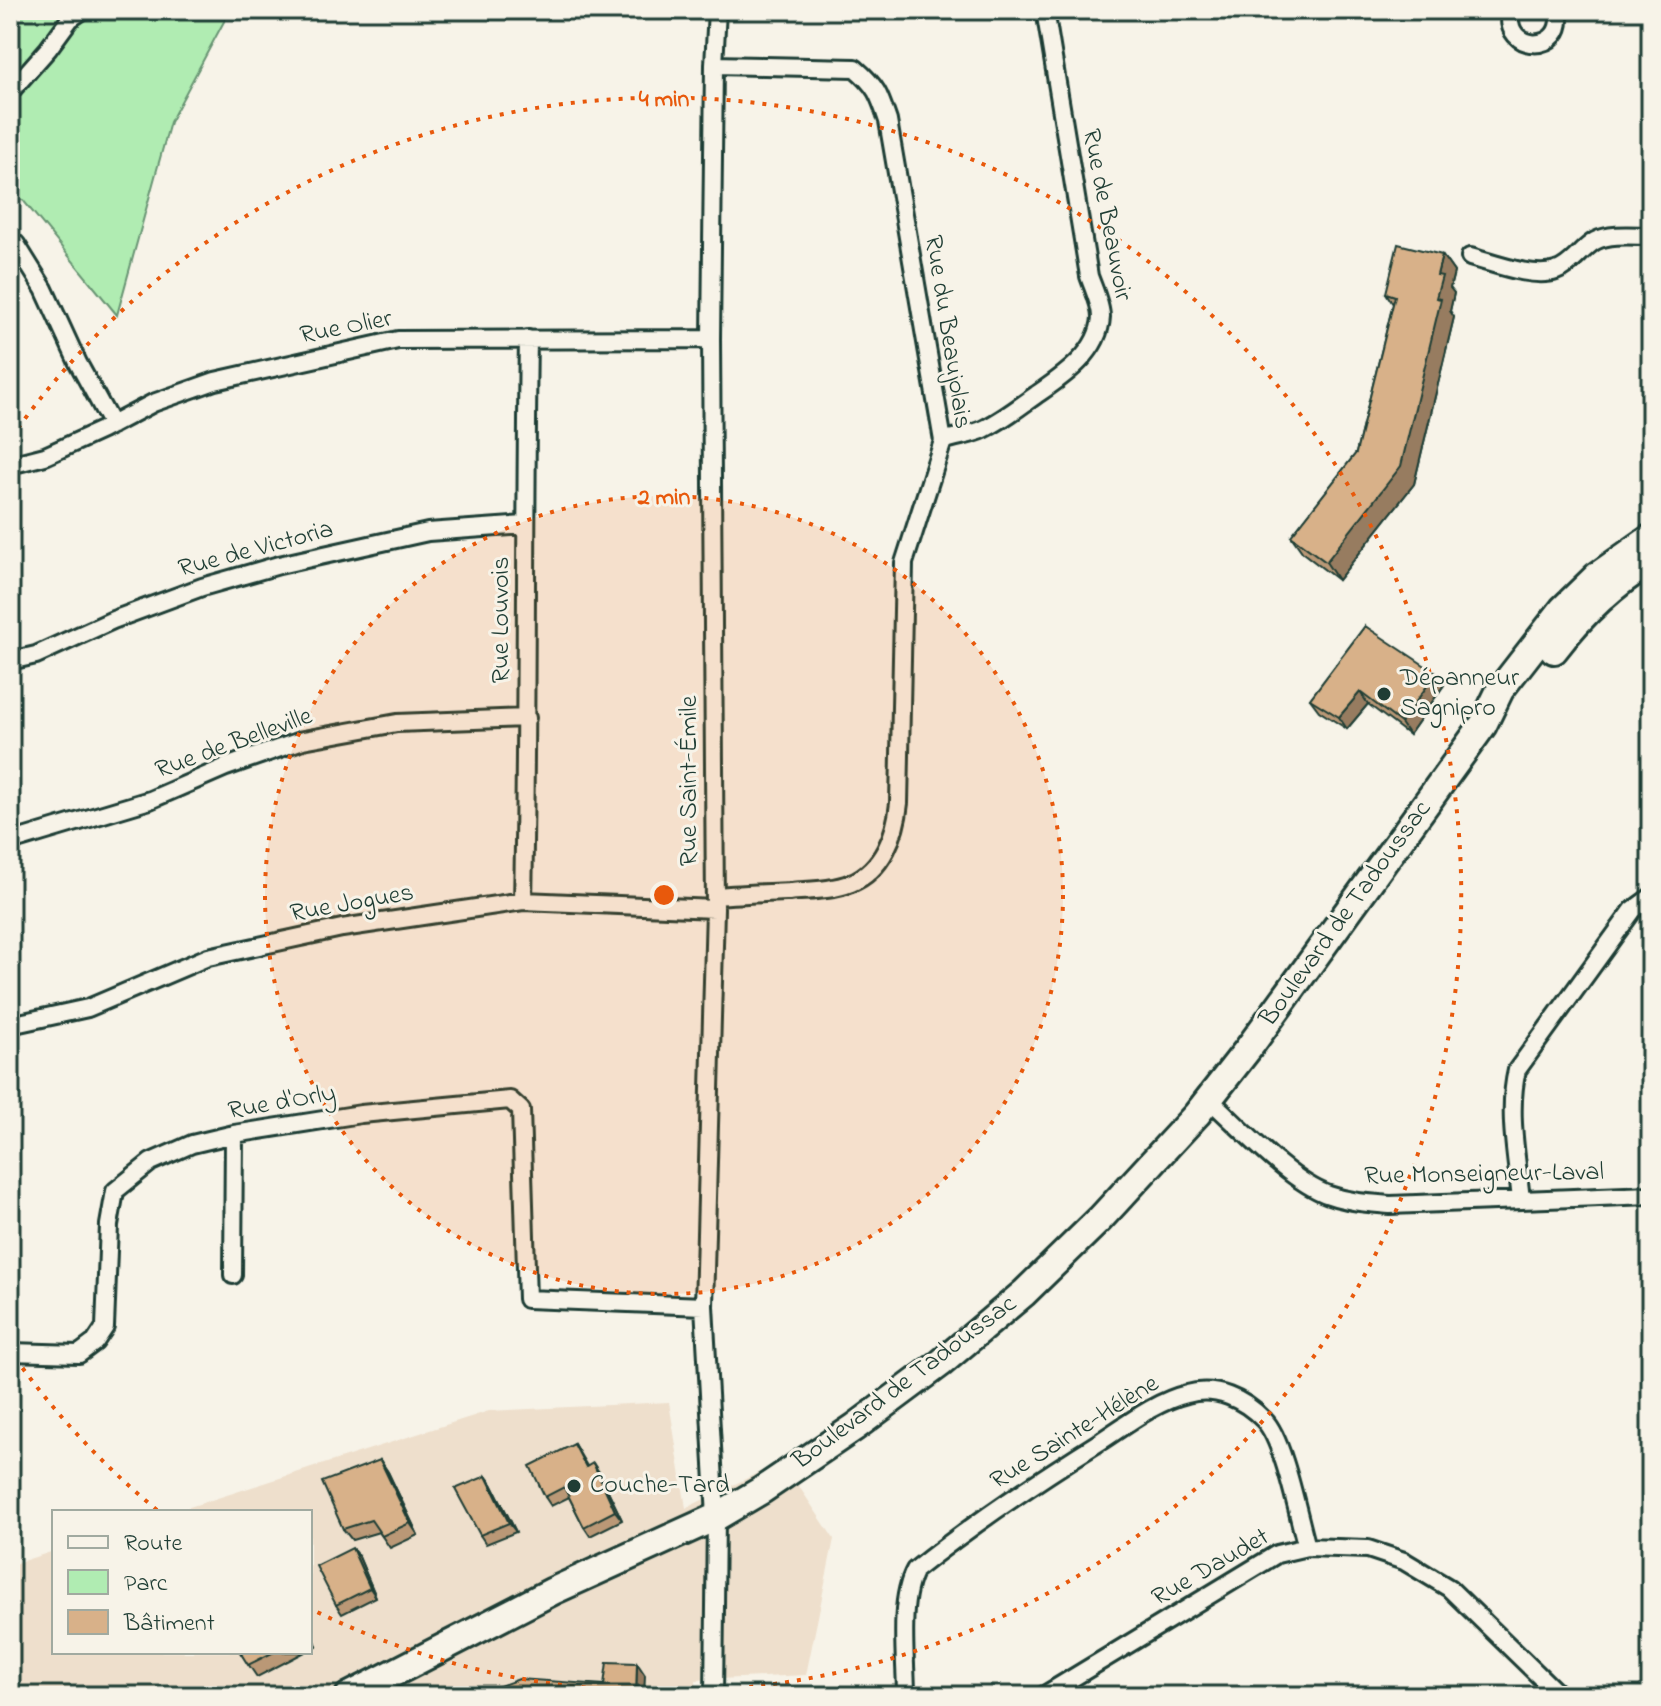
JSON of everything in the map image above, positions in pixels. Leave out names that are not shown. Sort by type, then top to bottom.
[{"type":"main road","name":"Boulevard de Tadoussac","points":[[349,1696],[553,1591],[716,1517],[762,1490],[855,1427],[941,1363],[1024,1293],[1110,1209],[1209,1099],[1483,725],[1500,690],[1563,609],[1597,576],[1651,538]]},
{"type":"main road","name":"Boulevard de Tadoussac","points":[[1483,725],[1516,698],[1572,626],[1603,596],[1651,561]]},
{"type":"street","points":[[10,92],[70,19],[83,10]]},
{"type":"street","name":"Rue Saint-Émile","points":[[714,1696],[716,1517],[704,1306],[715,902],[711,339],[717,10]]},
{"type":"street","name":"Rue de Beauvoir","points":[[943,441],[982,431],[1053,384],[1083,356],[1100,325],[1101,314],[1089,276],[1045,10]]},
{"type":"street","points":[[1511,10],[1511,29],[1530,44],[1539,44],[1554,35],[1560,20],[1558,10]]},
{"type":"street","name":"Rue du Beaujolais","points":[[714,65],[855,68],[873,83],[888,121],[943,441],[904,563],[898,821],[886,851],[863,877],[850,884],[825,890],[715,902]]},
{"type":"street","points":[[1470,257],[1545,274],[1569,264],[1594,241],[1608,237],[1651,236]]},
{"type":"street","points":[[10,246],[16,244],[44,289],[78,363],[112,425]]},
{"type":"street","name":"Rue Louvois","points":[[523,901],[528,339]]},
{"type":"street","name":"Rue Olier","points":[[10,465],[45,456],[153,403],[215,381],[398,340],[711,339]]},
{"type":"street","name":"Rue de Victoria","points":[[10,661],[36,655],[113,620],[202,587],[279,565],[428,532],[525,525]]},
{"type":"street","name":"Rue de Belleville","points":[[10,842],[150,800],[226,767],[303,740],[397,723],[527,718]]},
{"type":"street","points":[[1521,1200],[1512,1106],[1517,1070],[1633,910],[1651,897]]},
{"type":"street","name":"Rue Jogues","points":[[10,1025],[88,1008],[208,957],[342,928],[523,901],[715,902]]},
{"type":"street","name":"Rue Monseigneur-Laval","points":[[1209,1099],[1307,1185],[1352,1202],[1390,1205],[1651,1195]]},
{"type":"street","name":"Rue d'Orly","points":[[10,1352],[79,1354],[95,1342],[105,1327],[109,1225],[115,1191],[151,1162],[192,1144],[234,1134],[361,1114],[510,1100],[521,1110],[527,1299],[704,1306]]},
{"type":"street","points":[[233,1275],[234,1134]]},
{"type":"street","name":"Rue Sainte-Hélène","points":[[906,1696],[905,1604],[908,1582],[915,1570],[1014,1496],[1160,1405],[1188,1393],[1225,1394],[1240,1400],[1265,1421],[1279,1448],[1307,1547]]},
{"type":"street","name":"Rue Daudet","points":[[1043,1696],[1277,1554],[1307,1547],[1368,1549],[1404,1561],[1449,1588],[1560,1696]]},
{"type":"shaded area","points":[[669,1402],[686,1508],[782,1461],[834,1539],[806,1675],[696,1680],[696,1696],[10,1696],[10,1565],[52,1552],[52,1654],[312,1654],[312,1510],[180,1510],[489,1411]]},
{"type":"green space","points":[[10,10],[270,10],[228,14],[170,122],[117,315],[23,200],[10,201]]},
{"type":"building","points":[[1398,244],[1442,255],[1437,275],[1442,276],[1436,298],[1441,299],[1401,466],[1326,562],[1291,536],[1356,453],[1395,296],[1386,293]]},
{"type":"building","name":"Dépanneur Sagnipro","points":[[1365,626],[1436,673],[1401,723],[1360,692],[1339,717],[1310,699]]},
{"type":"building","name":"Couche-Tard","points":[[574,1444],[586,1467],[593,1463],[615,1511],[584,1527],[564,1487],[545,1497],[530,1466]]},
{"type":"building","points":[[380,1460],[410,1523],[382,1536],[371,1520],[343,1529],[322,1482]]},
{"type":"building","points":[[486,1476],[509,1523],[480,1535],[455,1489]]},
{"type":"building","points":[[352,1548],[370,1588],[336,1605],[316,1566]]},
{"type":"building","points":[[241,1654],[270,1654],[248,1665]]},
{"type":"building","points":[[607,1662],[637,1663],[636,1696],[472,1696],[519,1679],[604,1685]]},
{"type":"place","name":"Dépanneur Sagnipro","points":[[1384,694]]},
{"type":"place","name":"Couche-Tard","points":[[574,1486]]}]
